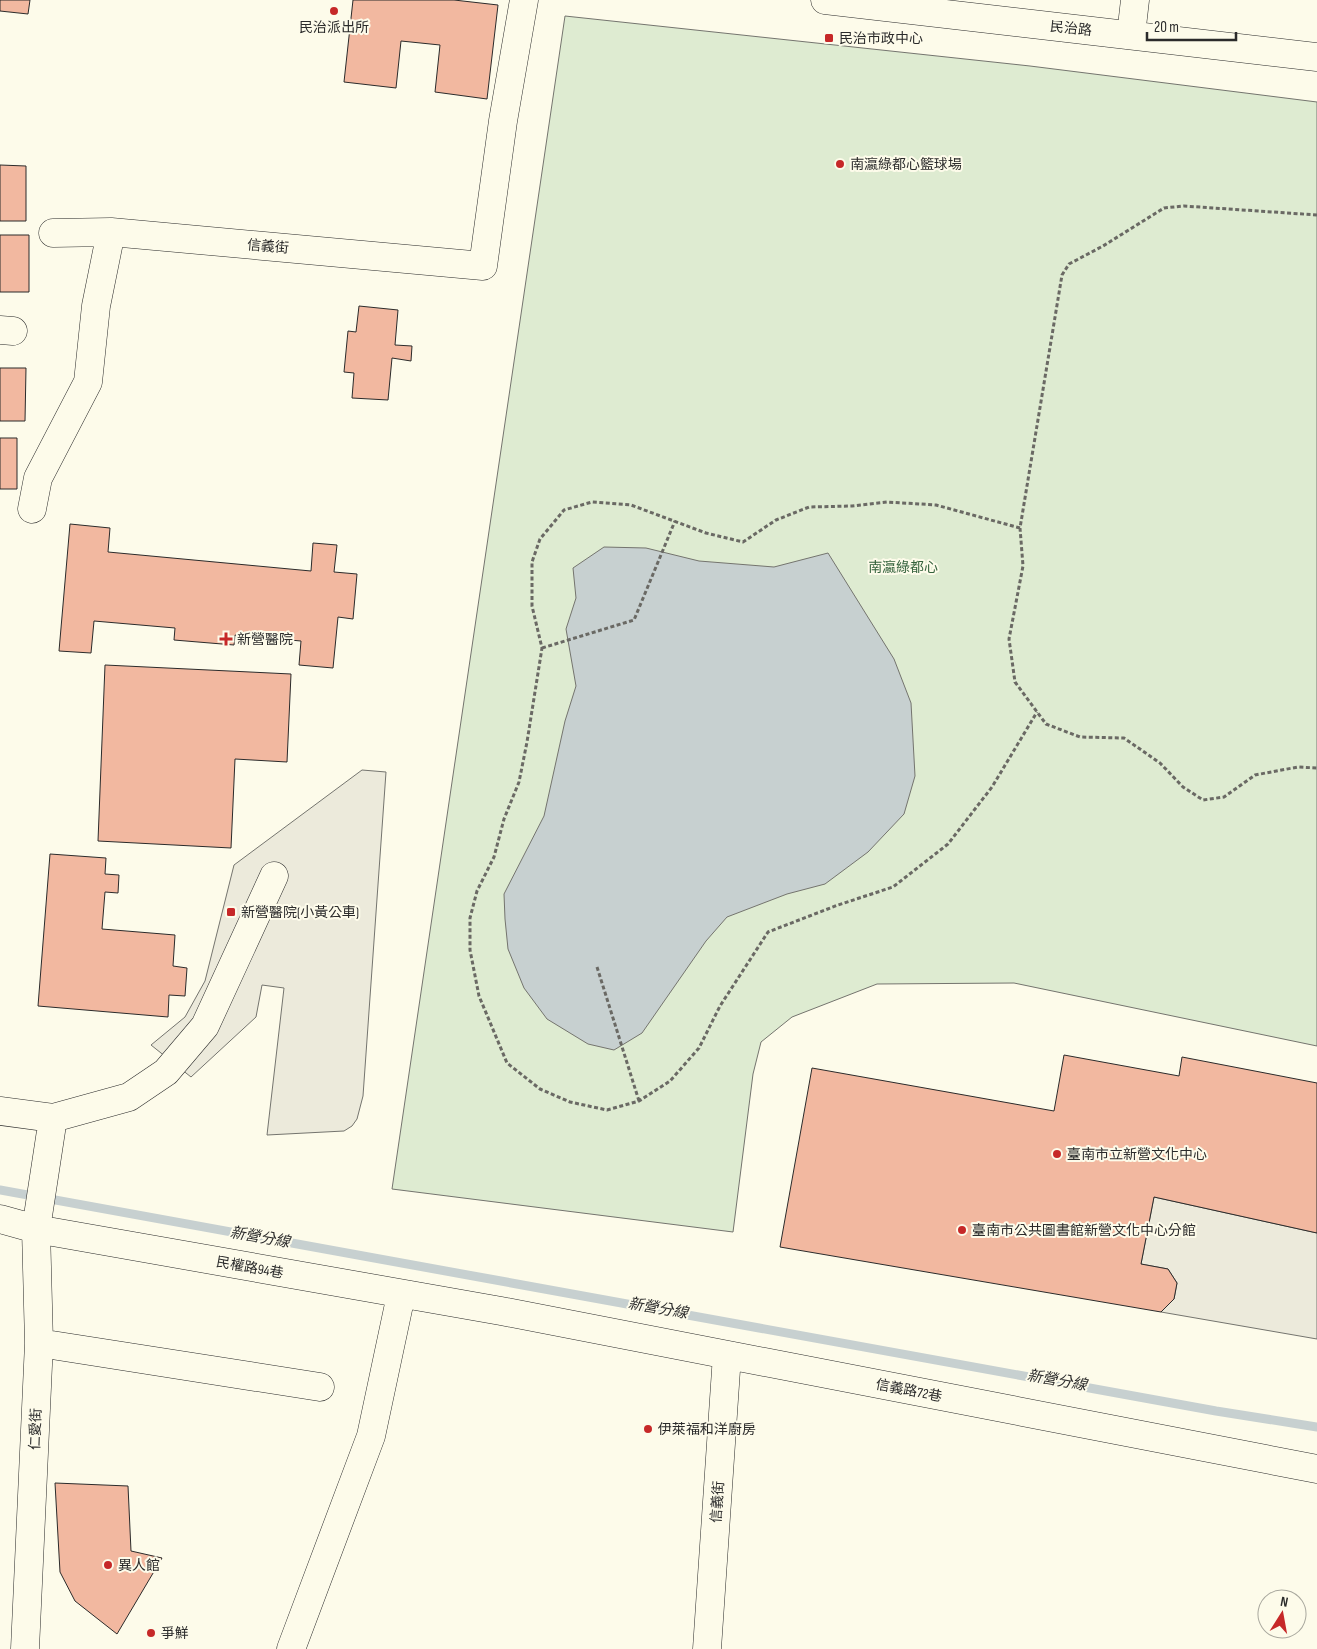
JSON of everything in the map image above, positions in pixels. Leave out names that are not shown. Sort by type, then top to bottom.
[{"type":"street","name":"信義街","points":[[53,233],[110,232],[483,266],[503,121],[524,0]]},
{"type":"street","name":"民治路","points":[[825,0],[964,8],[1131,35],[1317,57]]},
{"type":"street","points":[[1131,35],[1135,0]]},
{"type":"street","points":[[32,509],[38,478],[88,382],[96,306],[110,232]]},
{"type":"street","points":[[0,1111],[53,1118],[129,1097],[166,1072],[204,1026],[274,876]]},
{"type":"street","name":"仁愛街","points":[[26,1649],[39,1344],[38,1219],[49,1156],[53,1118]]},
{"type":"street","name":"民權路94巷","points":[[0,1219],[38,1219],[401,1295],[502,1311]]},
{"type":"street","points":[[291,1649],[371,1436],[401,1295]]},
{"type":"street","name":"信義路72巷","points":[[502,1311],[1317,1469]]},
{"type":"street","points":[[39,1344],[320,1387]]},
{"type":"street","name":"信義街","points":[[707,1649],[726,1355]]},
{"type":"path","points":[[1317,215],[1184,206],[1164,208],[1137,226],[1069,264],[1062,275],[1020,528],[1023,566],[1009,639],[1014,682],[1046,724],[1080,737],[1124,738],[1160,763],[1183,787],[1203,800],[1224,797],[1255,775],[1298,767],[1317,768]]},
{"type":"path","points":[[1020,528],[936,505],[887,502],[852,506],[809,507],[776,520],[743,542],[706,533],[631,505],[592,502],[564,510],[540,539],[532,562],[532,606],[542,648],[519,782],[504,820],[494,856],[477,891],[470,918],[470,950],[479,996],[507,1063],[540,1089],[570,1102],[607,1110],[639,1101],[670,1080],[699,1048],[720,1006],[768,932],[838,905],[893,887],[948,844],[992,787],[1037,712]]},
{"type":"path","points":[[542,648],[634,620],[675,521]]},
{"type":"path","points":[[597,967],[639,1101]]},
{"type":"green space","name":"南瀛綠都心","points":[[565,16],[1030,66],[1317,102],[1317,1046],[1014,983],[877,984],[792,1017],[761,1042],[753,1074],[733,1232],[392,1189]]},
{"type":"shaded area","points":[[604,547],[646,548],[699,561],[774,567],[828,553],[894,659],[911,703],[915,776],[904,814],[868,852],[825,884],[787,894],[727,917],[706,941],[642,1033],[614,1050],[588,1044],[547,1019],[524,988],[508,949],[504,894],[544,816],[565,721],[576,686],[566,629],[576,598],[573,568]]},
{"type":"shaded area","points":[[362,770],[386,772],[363,1096],[357,1119],[352,1126],[344,1131],[267,1135],[284,988],[262,985],[256,1017],[191,1077],[151,1045],[185,1017],[205,981],[234,865]]},
{"type":"shaded area","points":[[1154,1197],[1317,1233],[1317,1339],[1161,1312],[1174,1299],[1177,1283],[1168,1269],[1141,1264]]},
{"type":"building","points":[[0,0],[30,0],[28,14],[0,11]]},
{"type":"building","points":[[353,0],[454,0],[498,5],[487,99],[435,92],[440,45],[401,41],[396,88],[344,82]]},
{"type":"building","points":[[0,165],[26,166],[26,221],[0,221]]},
{"type":"building","points":[[0,235],[29,235],[29,292],[0,292]]},
{"type":"building","points":[[359,306],[398,310],[395,345],[412,346],[411,361],[392,358],[388,400],[352,398],[354,373],[344,372],[348,331],[356,332]]},
{"type":"building","points":[[0,368],[26,368],[25,421],[0,421]]},
{"type":"building","points":[[0,438],[17,438],[17,489],[0,489]]},
{"type":"building","points":[[70,524],[110,528],[108,552],[311,571],[313,543],[337,545],[334,572],[357,574],[353,619],[338,617],[333,668],[299,665],[301,641],[235,635],[234,645],[174,640],[175,628],[94,621],[91,653],[59,651]]},
{"type":"building","points":[[105,665],[291,674],[287,762],[235,759],[231,848],[98,841]]},
{"type":"building","points":[[50,854],[106,858],[105,874],[119,875],[118,893],[105,892],[102,929],[175,935],[173,966],[187,968],[185,996],[169,995],[168,1017],[38,1006]]},
{"type":"building","name":"臺南市立新營文化中心","points":[[1064,1055],[1179,1076],[1182,1057],[1317,1083],[1317,1233],[1154,1197],[1141,1264],[1168,1269],[1177,1283],[1174,1299],[1161,1312],[780,1247],[812,1068],[1054,1111]]},
{"type":"building","name":"異人館","points":[[55,1483],[128,1486],[131,1551],[162,1558],[117,1634],[75,1601],[60,1572]]},
{"type":"waterway","name":"新營分線","points":[[0,1190],[1216,1411],[1317,1427]]},
{"type":"place","name":"民治派出所","points":[[334,11]]},
{"type":"place","name":"民治市政中心","points":[[829,38]]},
{"type":"place","name":"南瀛綠都心籃球場","points":[[840,164]]},
{"type":"place","name":"新營醫院","points":[[226,639]]},
{"type":"place","name":"新營醫院(小黃公車)","points":[[231,912]]},
{"type":"place","name":"臺南市立新營文化中心","points":[[1057,1154]]},
{"type":"place","name":"臺南市公共圖書館新營文化中心分館","points":[[962,1230]]},
{"type":"place","name":"伊萊福和洋廚房","points":[[648,1429]]},
{"type":"place","name":"異人館","points":[[108,1565]]},
{"type":"place","name":"爭鮮","points":[[151,1633]]}]
